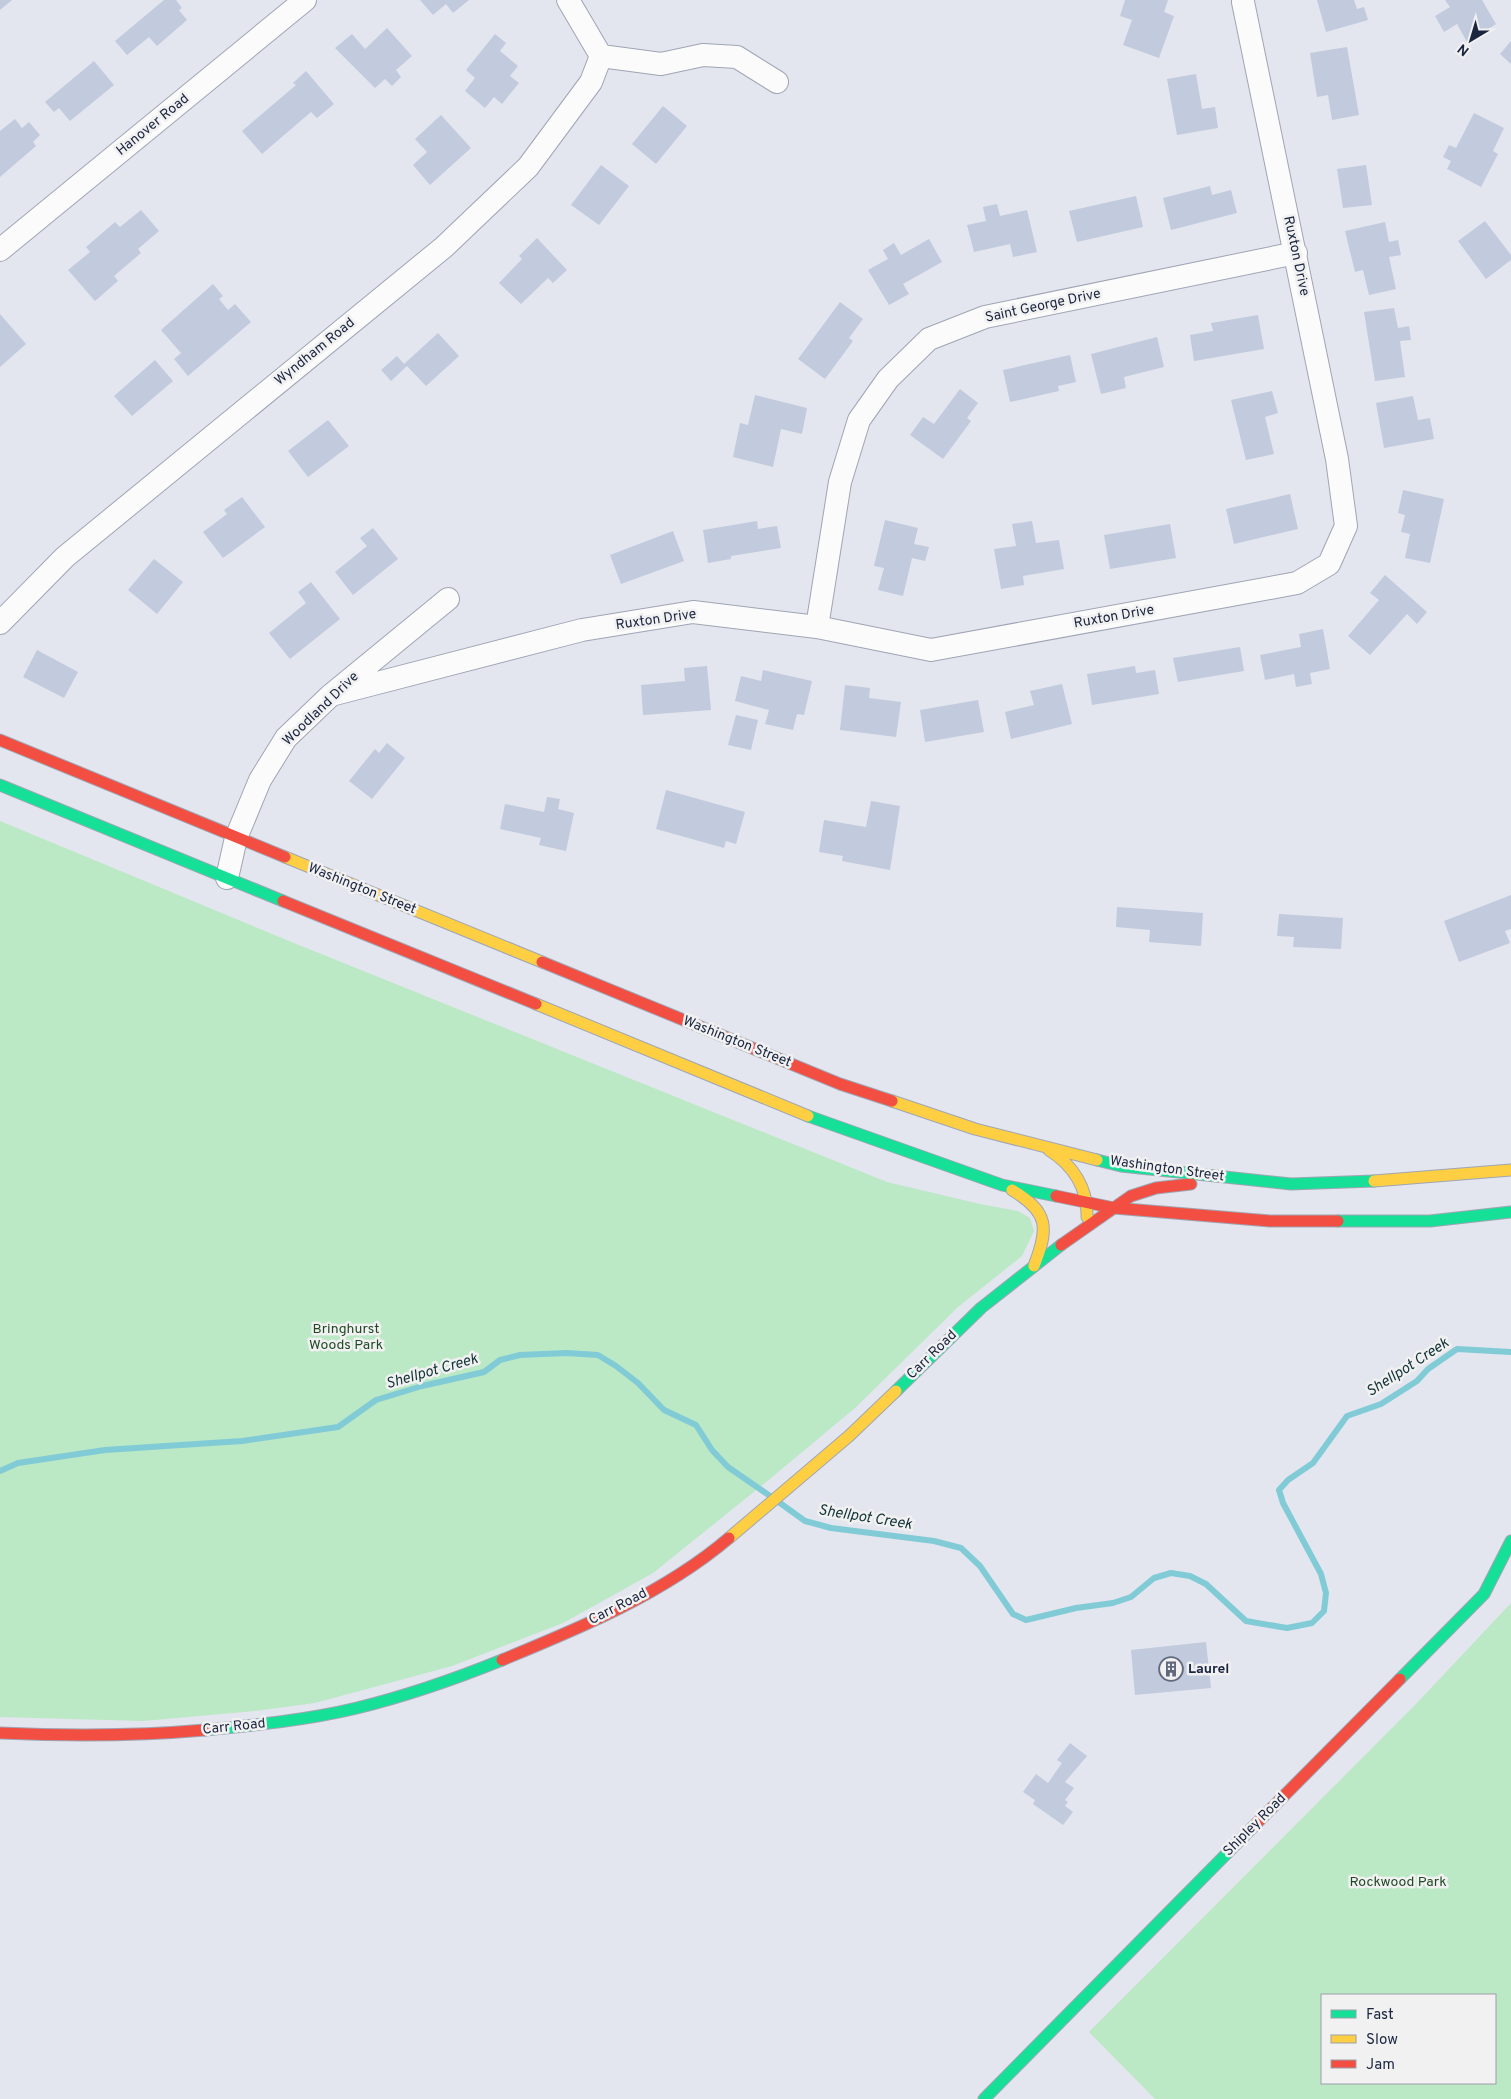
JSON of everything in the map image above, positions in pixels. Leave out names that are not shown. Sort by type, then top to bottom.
[{"type":"main road","name":"Washington Street","points":[[0,740],[840,1084],[975,1129],[1121,1166],[1291,1184],[1375,1181],[1511,1170]]},
{"type":"main road","points":[[0,785],[835,1127],[1002,1185],[1114,1208],[1270,1221],[1430,1221],[1511,1212]]},
{"type":"main road","points":[[1038,1145],[1063,1160],[1075,1173],[1087,1203],[1087,1216],[1082,1230]]},
{"type":"main road","name":"Carr Road","points":[[0,1733],[75,1736],[150,1735],[260,1725],[356,1708],[457,1678],[573,1630],[656,1588],[717,1548],[849,1436],[981,1308],[1082,1230],[1132,1196],[1156,1188],[1182,1184],[1291,1184]]},
{"type":"main road","points":[[1002,1185],[1019,1194],[1044,1217],[1045,1234],[1034,1266]]},
{"type":"main road","name":"Shipley Road","points":[[984,2099],[1484,1594],[1511,1541]]},
{"type":"street","name":"Hanover Road","points":[[0,250],[305,0]]},
{"type":"street","points":[[568,0],[601,56],[660,64],[702,55],[736,57],[777,82]]},
{"type":"street","name":"Ruxton Drive","points":[[331,695],[582,630],[694,612],[817,628],[931,650],[1297,584],[1329,564],[1346,526],[1338,459],[1243,2]]},
{"type":"street","name":"Wyndham Road","points":[[0,623],[65,557],[444,247],[528,167],[591,82],[601,56]]},
{"type":"street","name":"Saint George Drive","points":[[817,628],[840,482],[859,420],[888,379],[929,339],[985,317],[1296,253]]},
{"type":"street","name":"Woodland Drive","points":[[227,878],[236,838],[260,780],[286,738],[331,695],[448,599]]},
{"type":"green space","name":"Bringhurst Woods Park","points":[[0,821],[289,941],[887,1182],[1018,1211],[1030,1218],[1034,1231],[1022,1256],[958,1307],[855,1408],[765,1483],[653,1573],[563,1623],[452,1666],[315,1703],[255,1711],[143,1721],[0,1717]]},
{"type":"green space","name":"Rockwood Park","points":[[1511,1603],[1511,2099],[1155,2099],[1089,2032],[1416,1704]]},
{"type":"building","points":[[0,0],[12,0],[0,10]]},
{"type":"building","points":[[164,0],[176,0],[182,8],[179,10],[187,20],[157,46],[149,37],[127,55],[115,41]]},
{"type":"building","points":[[420,0],[469,0],[453,13],[446,4],[433,15]]},
{"type":"building","points":[[1125,0],[1168,0],[1164,12],[1174,16],[1159,58],[1123,45],[1132,20],[1120,16]]},
{"type":"building","points":[[1317,0],[1354,0],[1357,9],[1364,7],[1368,20],[1326,32]]},
{"type":"building","points":[[1445,0],[1482,0],[1496,24],[1467,42],[1457,24],[1444,32],[1435,16],[1450,7]]},
{"type":"building","points":[[387,28],[412,56],[396,70],[401,77],[392,86],[385,79],[375,88],[335,48],[352,34],[365,49]]},
{"type":"building","points":[[495,34],[506,43],[500,51],[518,66],[510,76],[519,83],[502,104],[494,97],[485,108],[465,91],[475,78],[466,70]]},
{"type":"building","points":[[1511,41],[1511,64],[1500,54]]},
{"type":"building","points":[[1347,47],[1359,115],[1332,120],[1328,95],[1317,97],[1310,53]]},
{"type":"building","points":[[94,61],[114,85],[70,121],[59,108],[54,112],[45,102]]},
{"type":"building","points":[[306,71],[334,104],[317,118],[311,112],[262,154],[242,131],[296,85],[293,83]]},
{"type":"building","points":[[1196,74],[1202,109],[1215,107],[1218,128],[1177,135],[1167,79]]},
{"type":"building","points":[[663,106],[687,126],[656,164],[632,144]]},
{"type":"building","points":[[1474,113],[1504,128],[1493,151],[1498,154],[1481,187],[1447,169],[1451,161],[1443,157],[1449,145],[1456,148]]},
{"type":"building","points":[[441,115],[471,148],[430,185],[413,165],[427,152],[415,139]]},
{"type":"building","points":[[15,119],[22,128],[29,122],[40,135],[33,142],[36,146],[0,177],[0,131]]},
{"type":"building","points":[[601,165],[629,186],[599,225],[571,205]]},
{"type":"building","points":[[1366,165],[1372,205],[1343,208],[1337,169]]},
{"type":"building","points":[[1210,186],[1212,195],[1231,190],[1237,213],[1171,230],[1163,198]]},
{"type":"building","points":[[1136,196],[1143,227],[1077,242],[1069,211]]},
{"type":"building","points":[[997,204],[1000,216],[1027,210],[1037,252],[1013,257],[1010,244],[974,252],[967,225],[986,221],[983,207]]},
{"type":"building","points":[[141,210],[159,231],[138,249],[141,253],[114,276],[118,281],[95,301],[68,270],[90,252],[86,247],[115,222],[120,227]]},
{"type":"building","points":[[1485,221],[1511,255],[1511,260],[1486,279],[1458,241]]},
{"type":"building","points":[[1385,222],[1389,242],[1398,240],[1401,255],[1389,257],[1396,289],[1369,295],[1363,270],[1355,272],[1345,231]]},
{"type":"building","points":[[537,238],[567,270],[553,283],[548,278],[521,304],[499,283],[522,259],[519,256]]},
{"type":"building","points":[[929,239],[942,262],[903,284],[909,294],[889,305],[868,270],[888,259],[883,250],[894,243],[901,255]]},
{"type":"building","points":[[213,284],[223,296],[219,299],[228,310],[235,304],[251,322],[188,376],[174,359],[181,353],[161,330]]},
{"type":"building","points":[[840,302],[863,319],[849,338],[853,341],[825,379],[798,359]]},
{"type":"building","points":[[1394,308],[1398,328],[1409,326],[1411,340],[1400,341],[1405,377],[1375,381],[1364,312]]},
{"type":"building","points":[[0,314],[26,344],[0,367]]},
{"type":"building","points":[[1258,315],[1264,349],[1194,361],[1190,335],[1213,331],[1211,323]]},
{"type":"building","points":[[438,333],[459,356],[426,386],[407,366],[391,381],[381,370],[397,356],[404,364]]},
{"type":"building","points":[[1157,337],[1164,367],[1124,377],[1126,388],[1101,394],[1091,354]]},
{"type":"building","points":[[1070,355],[1076,382],[1058,386],[1059,391],[1010,402],[1003,370]]},
{"type":"building","points":[[155,360],[173,381],[132,416],[114,396]]},
{"type":"building","points":[[960,389],[978,403],[967,418],[971,421],[943,459],[910,435],[923,417],[934,424]]},
{"type":"building","points":[[1272,391],[1278,413],[1265,417],[1274,454],[1246,460],[1231,400]]},
{"type":"building","points":[[755,395],[807,408],[802,434],[781,429],[773,467],[733,457],[740,423],[748,425]]},
{"type":"building","points":[[1413,396],[1418,420],[1430,418],[1434,439],[1384,448],[1376,403]]},
{"type":"building","points":[[328,420],[349,446],[308,477],[288,451]]},
{"type":"building","points":[[1403,490],[1444,499],[1430,563],[1405,558],[1410,534],[1401,532],[1405,515],[1398,513]]},
{"type":"building","points":[[1290,494],[1298,529],[1234,544],[1226,509]]},
{"type":"building","points":[[242,497],[265,527],[223,558],[203,532],[227,514],[224,510]]},
{"type":"building","points":[[885,520],[918,528],[914,544],[929,547],[925,561],[912,558],[903,596],[878,590],[884,568],[874,566]]},
{"type":"building","points":[[757,521],[758,529],[777,526],[781,548],[731,556],[731,559],[708,563],[703,530]]},
{"type":"building","points":[[1032,521],[1036,543],[1059,540],[1064,569],[1023,576],[1024,585],[1001,589],[994,549],[1016,546],[1012,524]]},
{"type":"building","points":[[1170,524],[1176,558],[1110,569],[1104,535]]},
{"type":"building","points":[[373,528],[398,559],[353,595],[335,572],[367,546],[360,538]]},
{"type":"building","points":[[673,531],[684,561],[621,584],[610,555]]},
{"type":"building","points":[[154,559],[183,582],[157,614],[128,590]]},
{"type":"building","points":[[1385,575],[1427,612],[1417,624],[1407,614],[1370,655],[1348,636],[1379,600],[1370,593]]},
{"type":"building","points":[[311,582],[340,619],[290,659],[269,633],[306,603],[298,592]]},
{"type":"building","points":[[1323,629],[1330,669],[1310,673],[1312,684],[1296,687],[1294,674],[1265,680],[1260,655],[1301,647],[1299,634]]},
{"type":"building","points":[[1240,647],[1244,671],[1178,682],[1173,658]]},
{"type":"building","points":[[37,650],[78,672],[64,698],[23,677]]},
{"type":"building","points":[[707,666],[711,710],[643,715],[641,685],[685,681],[684,668]]},
{"type":"building","points":[[1135,666],[1136,673],[1155,670],[1159,694],[1092,705],[1087,674]]},
{"type":"building","points":[[763,670],[812,681],[804,715],[797,714],[793,730],[765,724],[769,710],[735,701],[741,676],[761,681]]},
{"type":"building","points":[[1062,684],[1072,724],[1011,739],[1005,712],[1034,705],[1030,691]]},
{"type":"building","points":[[845,685],[870,688],[869,698],[901,702],[896,737],[840,730]]},
{"type":"building","points":[[978,700],[984,732],[925,742],[920,710]]},
{"type":"building","points":[[736,715],[758,720],[751,750],[728,745]]},
{"type":"building","points":[[387,743],[405,758],[372,799],[349,781],[375,749],[379,753]]},
{"type":"building","points":[[666,790],[745,812],[736,844],[726,841],[724,848],[656,829]]},
{"type":"building","points":[[547,797],[560,799],[558,809],[574,813],[566,851],[539,845],[541,838],[500,829],[505,804],[544,812]]},
{"type":"building","points":[[871,801],[900,806],[890,870],[842,861],[843,856],[819,852],[824,820],[866,827]]},
{"type":"building","points":[[1511,895],[1511,929],[1505,931],[1510,943],[1459,962],[1444,921]]},
{"type":"building","points":[[1117,907],[1203,913],[1201,946],[1149,942],[1150,930],[1116,927]]},
{"type":"building","points":[[1279,914],[1343,918],[1341,949],[1293,947],[1294,937],[1277,936]]},
{"type":"building","name":"Laurel","points":[[1206,1642],[1211,1688],[1135,1695],[1131,1650]]},
{"type":"building","points":[[1070,1743],[1087,1756],[1065,1782],[1074,1788],[1065,1800],[1068,1802],[1065,1806],[1073,1812],[1063,1825],[1033,1804],[1035,1800],[1023,1792],[1036,1774],[1048,1783],[1062,1763],[1057,1760]]},
{"type":"waterway","name":"Shellpot Creek","points":[[780,1503],[805,1521],[831,1528],[934,1541],[961,1548],[980,1566],[1013,1614],[1026,1620],[1076,1608],[1113,1603],[1131,1597],[1154,1578],[1171,1573],[1190,1576],[1206,1584],[1246,1621],[1287,1628],[1312,1623],[1324,1611],[1326,1593],[1321,1574],[1283,1503],[1279,1490],[1288,1480],[1313,1463],[1347,1416],[1381,1404],[1417,1381],[1428,1369],[1457,1349],[1511,1352]]},
{"type":"waterway","name":"Shellpot Creek","points":[[0,1471],[18,1463],[105,1450],[242,1441],[338,1427],[376,1400],[422,1386],[484,1372],[500,1360],[520,1355],[567,1353],[598,1355],[616,1366],[638,1383],[664,1410],[696,1425],[712,1450],[728,1467],[770,1496]]},
{"type":"traffic: fast","points":[[0,785],[283,901]]},
{"type":"traffic: fast","points":[[808,1116],[1002,1185],[1056,1196]]},
{"type":"traffic: fast","points":[[1097,1160],[1121,1166],[1291,1184],[1374,1181]]},
{"type":"traffic: fast","points":[[1338,1221],[1430,1221],[1511,1212]]},
{"type":"traffic: fast","points":[[896,1391],[981,1308],[1061,1245]]},
{"type":"traffic: fast","points":[[1400,1679],[1484,1594],[1511,1541]]},
{"type":"traffic: fast","points":[[205,1730],[300,1719],[357,1708],[430,1687],[502,1660]]},
{"type":"traffic: fast","points":[[984,2099],[1253,1827]]},
{"type":"traffic: slow","points":[[285,857],[542,962]]},
{"type":"traffic: slow","points":[[536,1004],[808,1116]]},
{"type":"traffic: slow","points":[[892,1101],[975,1129],[1097,1160]]},
{"type":"traffic: slow","points":[[1049,1150],[1058,1156],[1077,1178],[1085,1196],[1087,1217]]},
{"type":"traffic: slow","points":[[1374,1181],[1511,1170]]},
{"type":"traffic: slow","points":[[1012,1190],[1033,1206],[1043,1222],[1042,1241],[1034,1266]]},
{"type":"traffic: slow","points":[[729,1538],[849,1436],[896,1391]]},
{"type":"traffic: jam","points":[[0,740],[285,857]]},
{"type":"traffic: jam","points":[[283,901],[536,1004]]},
{"type":"traffic: jam","points":[[542,962],[840,1084],[892,1101]]},
{"type":"traffic: jam","points":[[1061,1245],[1131,1196],[1156,1188],[1191,1184]]},
{"type":"traffic: jam","points":[[1056,1196],[1114,1208],[1270,1221],[1338,1221]]},
{"type":"traffic: jam","points":[[502,1660],[591,1622],[649,1593],[677,1576],[729,1538]]},
{"type":"traffic: jam","points":[[1253,1827],[1400,1679]]},
{"type":"traffic: jam","points":[[0,1733],[103,1735],[205,1730]]},
{"type":"place","name":"Laurel","points":[[1171,1669]]}]
